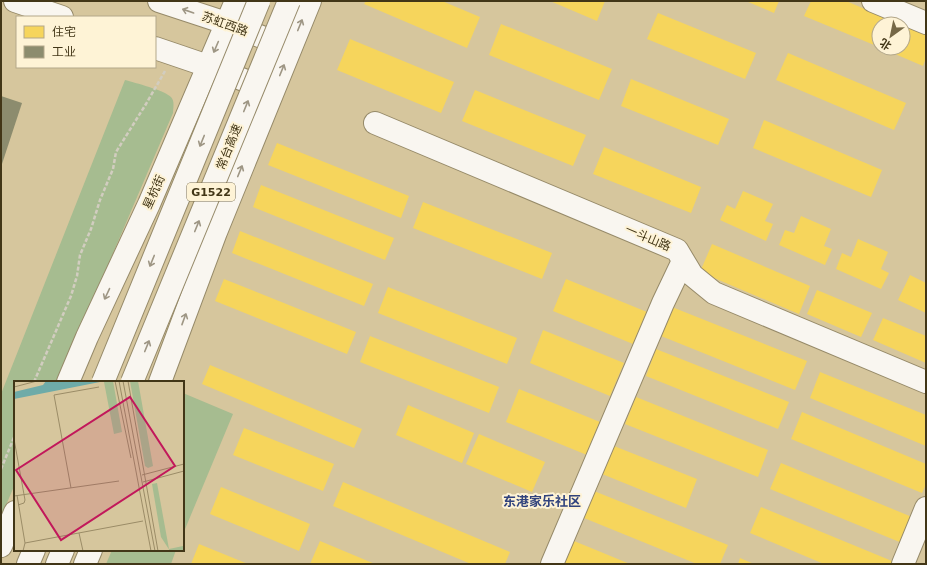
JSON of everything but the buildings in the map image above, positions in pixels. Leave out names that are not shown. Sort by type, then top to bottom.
[{"type":"main road","points":[[14,1],[59,16]]},
{"type":"main road","name":"苏虹西路","points":[[159,1],[226,23],[291,48]]},
{"type":"main road","name":"星杭街","points":[[68,381],[83,346],[149,204],[236,1]]},
{"type":"main road","name":"G1522","points":[[103,381],[259,1]]},
{"type":"main road","name":"常台高速","points":[[132,381],[289,1]]},
{"type":"main road","points":[[160,381],[216,232],[310,1]]},
{"type":"main road","points":[[873,1],[926,23]]},
{"type":"main road","points":[[164,52],[208,66],[273,92]]},
{"type":"main road","name":"一斗山路","points":[[376,123],[677,250],[692,275],[714,293],[926,382]]},
{"type":"main road","points":[[552,564],[663,303],[683,261]]},
{"type":"main road","points":[[903,564],[926,508]]},
{"type":"main road","points":[[1,546],[14,514]]},
{"type":"main road","points":[[28,564],[34,551]]},
{"type":"main road","points":[[57,564],[63,551]]},
{"type":"main road","points":[[85,564],[91,551]]},
{"type":"path","points":[[34,381],[71,296],[80,256],[113,169],[116,152],[146,104],[164,52]]},
{"type":"path","points":[[1,469],[14,437]]},
{"type":"green space","points":[[125,80],[167,94],[173,100],[173,113],[58,381],[14,381],[14,486],[1,517],[1,394]]},
{"type":"green space","points":[[184,393],[233,414],[184,532]]},
{"type":"green space","points":[[112,551],[176,551],[171,564],[106,564]]},
{"type":"district","name":"东港家乐社区","points":[[542,501]]}]
